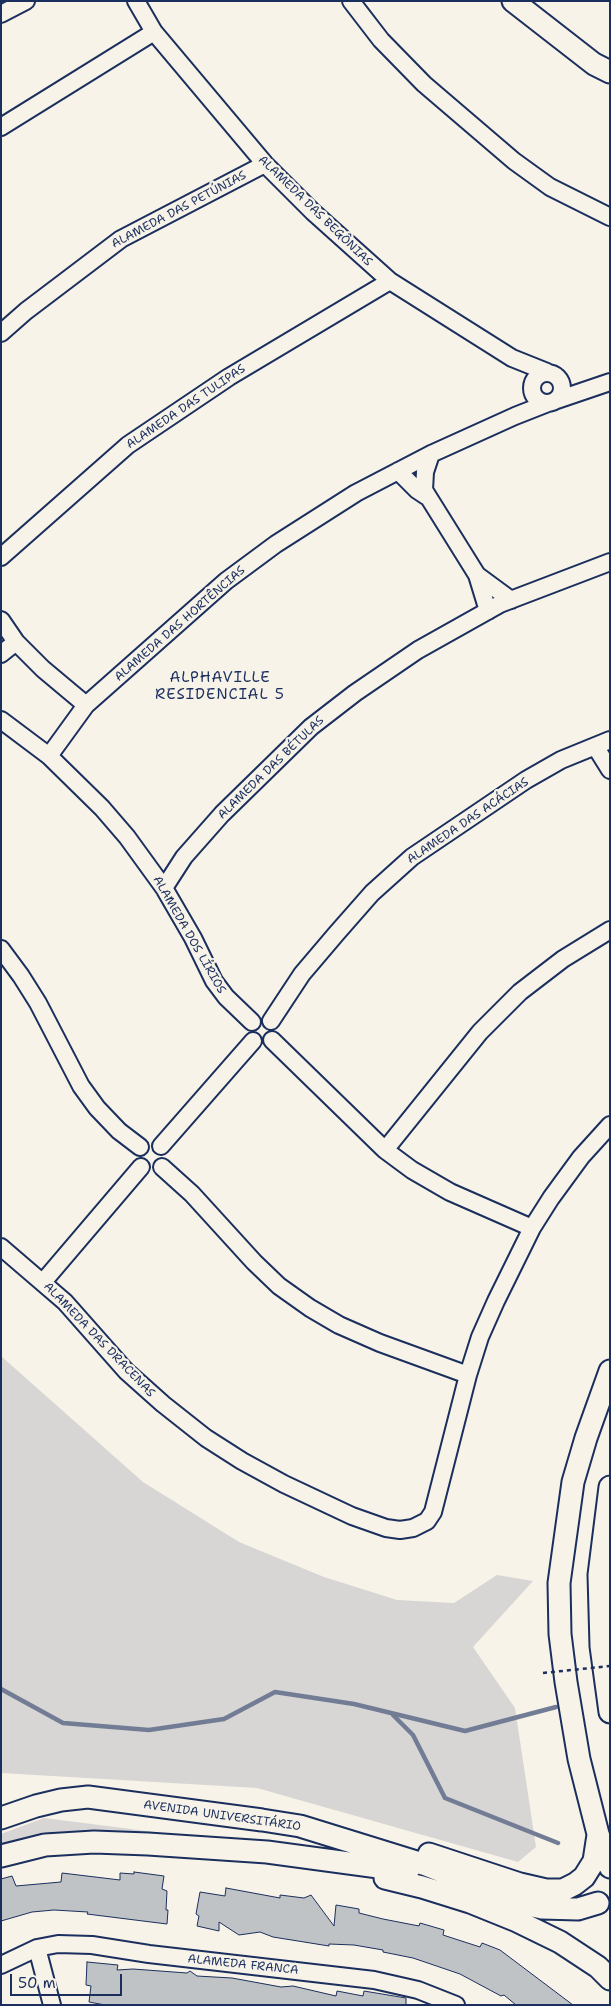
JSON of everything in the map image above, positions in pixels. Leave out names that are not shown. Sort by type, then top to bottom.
[{"type":"main road","points":[[513,1],[594,64],[610,72]]},
{"type":"main road","points":[[610,1371],[588,1430],[573,1482],[560,1583],[560,1634],[579,1759],[600,1825],[610,1867]]},
{"type":"main road","points":[[610,1488],[599,1575],[601,1646],[610,1712]]},
{"type":"main road","name":"AVENIDA UNIVERSITÁRIO","points":[[1,1818],[61,1800],[88,1798],[262,1820],[300,1826],[426,1865],[524,1904],[542,1908],[578,1909],[598,1903]]},
{"type":"main road","points":[[300,1826],[330,1828],[358,1834],[458,1862],[520,1884],[546,1890],[563,1890],[584,1877],[594,1861],[600,1825]]},
{"type":"main road","name":"AVENIDA UNIVERSITÁRIO","points":[[1,1856],[45,1845],[94,1842],[148,1844],[268,1852],[387,1867],[467,1882]]},
{"type":"main road","points":[[268,1852],[422,1887],[470,1902],[517,1921],[560,1942],[598,1967],[610,1979]]},
{"type":"street","points":[[1,14],[26,1]]},
{"type":"street","name":"ALAMEDA DAS BEGÔNIAS","points":[[136,1],[154,32],[264,164],[313,212],[390,281],[512,358],[552,374]]},
{"type":"street","points":[[351,1],[381,40],[424,84],[514,161],[550,186],[610,217]]},
{"type":"street","points":[[1,127],[154,32]]},
{"type":"street","name":"ALAMEDA DAS PETÚNIAS","points":[[1,333],[26,311],[121,239],[264,164]]},
{"type":"street","name":"ALAMEDA DAS TULIPAS","points":[[1,557],[128,445],[229,376],[390,281]]},
{"type":"street","name":"ALAMEDA DAS BEGÔNIAS","points":[[512,358],[532,386]]},
{"type":"street","points":[[515,416],[537,376],[552,374],[560,378],[563,387],[560,396],[552,402],[536,398],[532,386]]},
{"type":"street","name":"ALAMEDA DAS HORTÊNCIAS","points":[[552,374],[602,385]]},
{"type":"street","name":"ALAMEDA DAS HORTÊNCIAS","points":[[49,756],[86,705],[172,627],[276,544],[356,493],[430,454],[515,416],[602,385]]},
{"type":"street","points":[[430,454],[425,472],[424,490],[426,496],[477,575],[488,611]]},
{"type":"street","points":[[398,471],[417,490],[426,496]]},
{"type":"street","name":"ALAMEDA DAS BÉTULAS","points":[[164,888],[184,857],[222,814],[311,727],[355,693],[418,650],[488,611],[511,600],[607,566]]},
{"type":"street","points":[[477,575],[511,600]]},
{"type":"street","points":[[1,620],[16,642],[43,669],[86,705]]},
{"type":"street","points":[[1,654],[16,642]]},
{"type":"street","name":"ALAMEDA DOS LÍRIOS","points":[[1,720],[49,756],[102,808],[127,837],[164,888],[193,938],[214,981],[226,997],[252,1022]]},
{"type":"street","points":[[602,743],[610,770]]},
{"type":"street","name":"ALAMEDA DAS ACÁCIAS","points":[[271,1021],[302,974],[336,934],[372,893],[412,857],[526,780],[562,760],[602,743]]},
{"type":"street","points":[[385,1150],[480,1032],[535,981],[563,959],[610,930]]},
{"type":"street","points":[[1,949],[38,1003],[81,1086],[97,1108],[119,1131],[140,1147]]},
{"type":"street","points":[[261,1017],[271,1021],[276,1030],[272,1040],[263,1044],[253,1041],[248,1032],[252,1022],[261,1017]]},
{"type":"street","points":[[272,1040],[385,1150],[412,1170],[450,1192],[532,1228]]},
{"type":"street","points":[[161,1146],[253,1041]]},
{"type":"street","points":[[162,1167],[192,1194],[254,1262],[279,1286],[310,1308],[339,1325],[380,1343],[468,1375],[480,1337],[532,1228],[551,1198],[581,1158],[610,1125]]},
{"type":"street","points":[[151,1142],[161,1146],[166,1156],[162,1167],[152,1171],[141,1168],[137,1157],[140,1147],[151,1142]]},
{"type":"street","points":[[44,1282],[141,1168]]},
{"type":"street","name":"ALAMEDA DAS DRACENAS","points":[[1,1247],[65,1302],[126,1370],[163,1404],[206,1438],[242,1461],[352,1516],[393,1529],[414,1528],[428,1521],[433,1512],[468,1375]]},
{"type":"street","name":"ALAMEDA FRANCA","points":[[1,1966],[37,1948],[58,1944],[92,1945],[149,1954],[374,1980],[418,1990],[456,2005]]},
{"type":"street","points":[[37,1948],[52,2005]]},
{"type":"path","points":[[543,1673],[610,1666]]},
{"type":"shaded area","points":[[1,1356],[143,1482],[239,1542],[324,1577],[397,1600],[454,1603],[497,1575],[533,1581],[473,1647],[515,1708],[536,1847],[518,1862],[257,1788],[1,1773]]},
{"type":"shaded area","points":[[44,1818],[274,1847],[1,1849],[1,1834]]},
{"type":"building","points":[[134,1872],[164,1876],[162,1889],[167,1891],[167,1924],[87,1914],[88,1912],[54,1910],[32,1912],[1,1921],[1,1879],[12,1876],[16,1886],[61,1882],[62,1873],[120,1880],[120,1873],[134,1874]]},
{"type":"building","points":[[226,1888],[280,1898],[280,1895],[304,1898],[311,1895],[334,1926],[336,1905],[359,1909],[359,1913],[383,1919],[419,1926],[420,1923],[444,1930],[443,1935],[480,1947],[482,1943],[500,1950],[573,2005],[516,2005],[504,1995],[501,1996],[460,1974],[413,1958],[383,1952],[383,1950],[354,1945],[329,1944],[329,1946],[273,1937],[260,1932],[239,1935],[219,1922],[219,1931],[197,1926],[199,1916],[196,1914],[200,1892],[225,1896]]},
{"type":"building","points":[[87,1962],[118,1965],[117,1970],[133,1969],[187,1973],[190,1971],[197,1976],[232,1978],[281,1987],[293,1986],[336,1996],[337,1991],[363,1996],[364,1991],[406,1998],[406,2005],[105,2005],[89,2002],[91,1986],[86,1985]]},
{"type":"waterway","points":[[1,1689],[63,1723],[149,1730],[224,1719],[275,1692],[354,1704],[465,1731],[556,1707]]},
{"type":"waterway","points":[[393,1715],[413,1735],[445,1798],[558,1843]]},
{"type":"district","name":"ALPHAVILLE RESIDENCIAL 5","points":[[220,686]]}]
